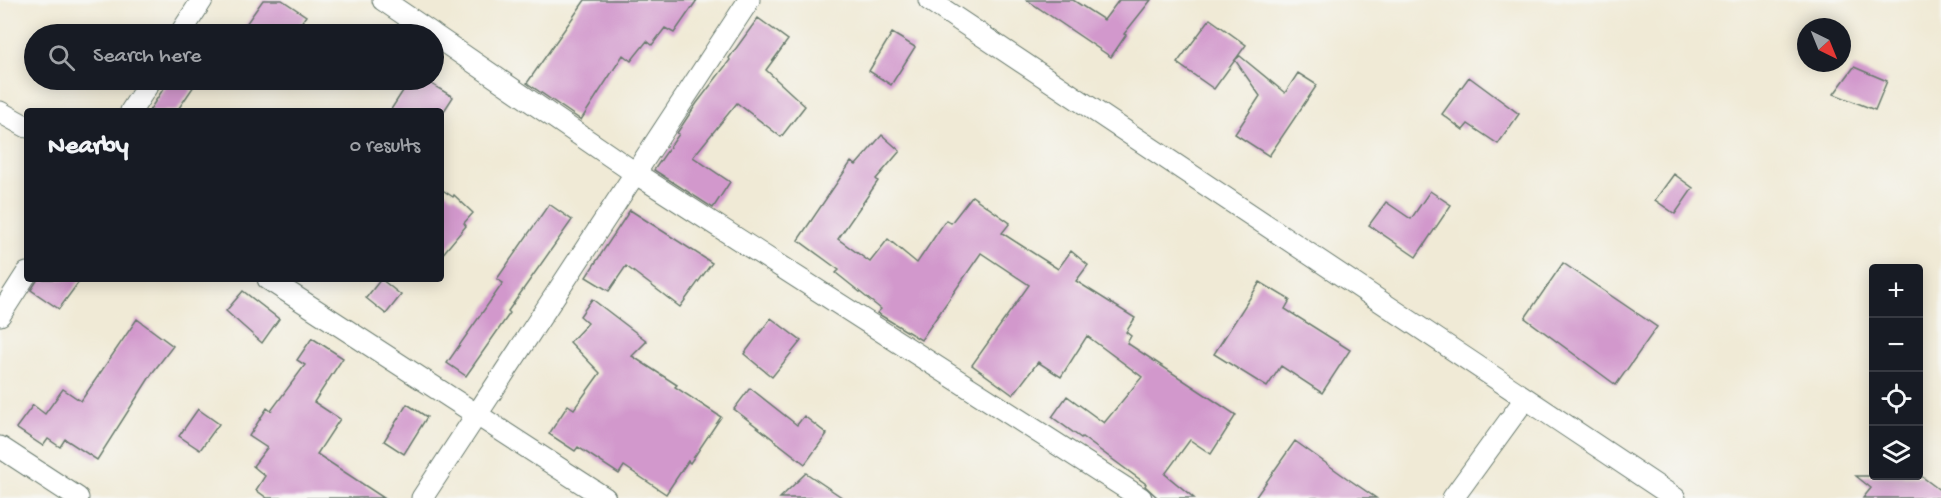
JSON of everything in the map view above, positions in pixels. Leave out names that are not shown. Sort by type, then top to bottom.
[{"type":"street","points":[[186,24],[202,0]]},
{"type":"street","points":[[383,0],[418,24]]},
{"type":"street","points":[[422,498],[749,0]]},
{"type":"street","points":[[929,0],[1675,498]]},
{"type":"street","points":[[444,42],[635,173],[1141,498]]},
{"type":"street","points":[[133,108],[145,90]]},
{"type":"street","points":[[0,112],[24,125]]},
{"type":"street","points":[[0,315],[24,278]]},
{"type":"street","points":[[273,282],[605,498]]},
{"type":"street","points":[[1453,498],[1525,399]]},
{"type":"street","points":[[0,447],[78,498]]},
{"type":"building","points":[[263,0],[282,0],[306,16],[300,24],[246,24]]},
{"type":"building","points":[[585,0],[697,0],[674,33],[665,28],[652,45],[647,41],[631,61],[623,55],[581,120],[527,83]]},
{"type":"building","points":[[1027,0],[1073,0],[1104,20],[1119,0],[1151,0],[1124,34],[1126,35],[1111,57]]},
{"type":"building","points":[[758,18],[788,40],[766,70],[805,106],[781,137],[737,103],[693,157],[730,182],[713,208],[654,170],[697,103]]},
{"type":"building","points":[[1210,19],[1246,45],[1214,89],[1177,63]]},
{"type":"building","points":[[892,33],[915,47],[891,85],[869,71]]},
{"type":"building","points":[[1240,56],[1285,93],[1298,73],[1317,85],[1269,156],[1235,134],[1260,96],[1235,60]]},
{"type":"building","points":[[1854,67],[1887,81],[1875,110],[1834,94]]},
{"type":"building","points":[[1469,77],[1519,114],[1498,144],[1468,124],[1463,130],[1442,114]]},
{"type":"building","points":[[163,90],[191,90],[179,108],[151,108]]},
{"type":"building","points":[[404,90],[441,90],[453,97],[444,111],[444,108],[392,108]]},
{"type":"building","points":[[882,135],[900,151],[876,179],[878,181],[838,239],[870,262],[888,239],[917,263],[946,220],[951,223],[972,196],[1010,223],[1002,233],[1058,269],[1071,251],[1088,265],[1076,281],[1135,318],[1126,332],[1131,336],[1127,343],[1236,415],[1211,454],[1190,440],[1165,474],[1194,498],[1158,498],[1145,486],[1146,484],[1052,417],[1067,396],[1104,423],[1142,377],[1087,336],[1061,377],[1038,362],[1013,395],[972,365],[1029,285],[981,253],[921,340],[877,313],[881,309],[836,273],[839,270],[798,240],[851,162],[856,165]]},
{"type":"building","points":[[1674,174],[1693,188],[1675,214],[1655,200]]},
{"type":"building","points":[[444,191],[453,197],[454,195],[473,213],[464,223],[466,226],[444,252]]},
{"type":"building","points":[[1430,191],[1451,205],[1416,257],[1369,225],[1386,202],[1411,219]]},
{"type":"building","points":[[549,204],[572,220],[466,376],[447,363],[503,283],[497,279]]},
{"type":"building","points":[[630,210],[712,263],[680,307],[626,266],[609,291],[586,277]]},
{"type":"building","points":[[1563,263],[1657,327],[1616,385],[1525,318]]},
{"type":"building","points":[[36,282],[79,282],[59,309],[31,290]]},
{"type":"building","points":[[379,282],[385,282],[401,295],[386,314],[366,298]]},
{"type":"building","points":[[1260,282],[1290,300],[1285,309],[1350,350],[1322,393],[1281,366],[1267,387],[1214,354]]},
{"type":"building","points":[[243,291],[279,319],[262,343],[226,311]]},
{"type":"building","points":[[592,299],[647,341],[632,356],[721,417],[666,494],[624,466],[619,474],[578,447],[575,451],[549,434],[568,405],[574,409],[600,373],[570,342],[588,323],[580,316]]},
{"type":"building","points":[[771,318],[801,341],[772,377],[744,354]]},
{"type":"building","points":[[137,319],[173,346],[153,372],[97,460],[65,439],[60,447],[48,439],[43,446],[16,428],[33,405],[45,414],[63,389],[81,401]]},
{"type":"building","points":[[312,338],[343,358],[314,402],[340,419],[317,454],[384,498],[267,498],[256,490],[265,476],[253,466],[267,448],[249,436],[267,408],[271,411],[305,365],[297,360]]},
{"type":"building","points":[[750,388],[797,425],[804,416],[827,434],[805,464],[734,409]]},
{"type":"building","points":[[407,404],[427,417],[404,454],[384,441]]},
{"type":"building","points":[[198,409],[219,424],[200,450],[179,436]]},
{"type":"building","points":[[1295,441],[1341,474],[1376,498],[1255,498]]},
{"type":"building","points":[[806,473],[843,498],[780,498]]},
{"type":"building","points":[[1856,476],[1869,476],[1869,480],[1923,480],[1923,478],[1941,491],[1941,498],[1863,498],[1871,488]]}]
